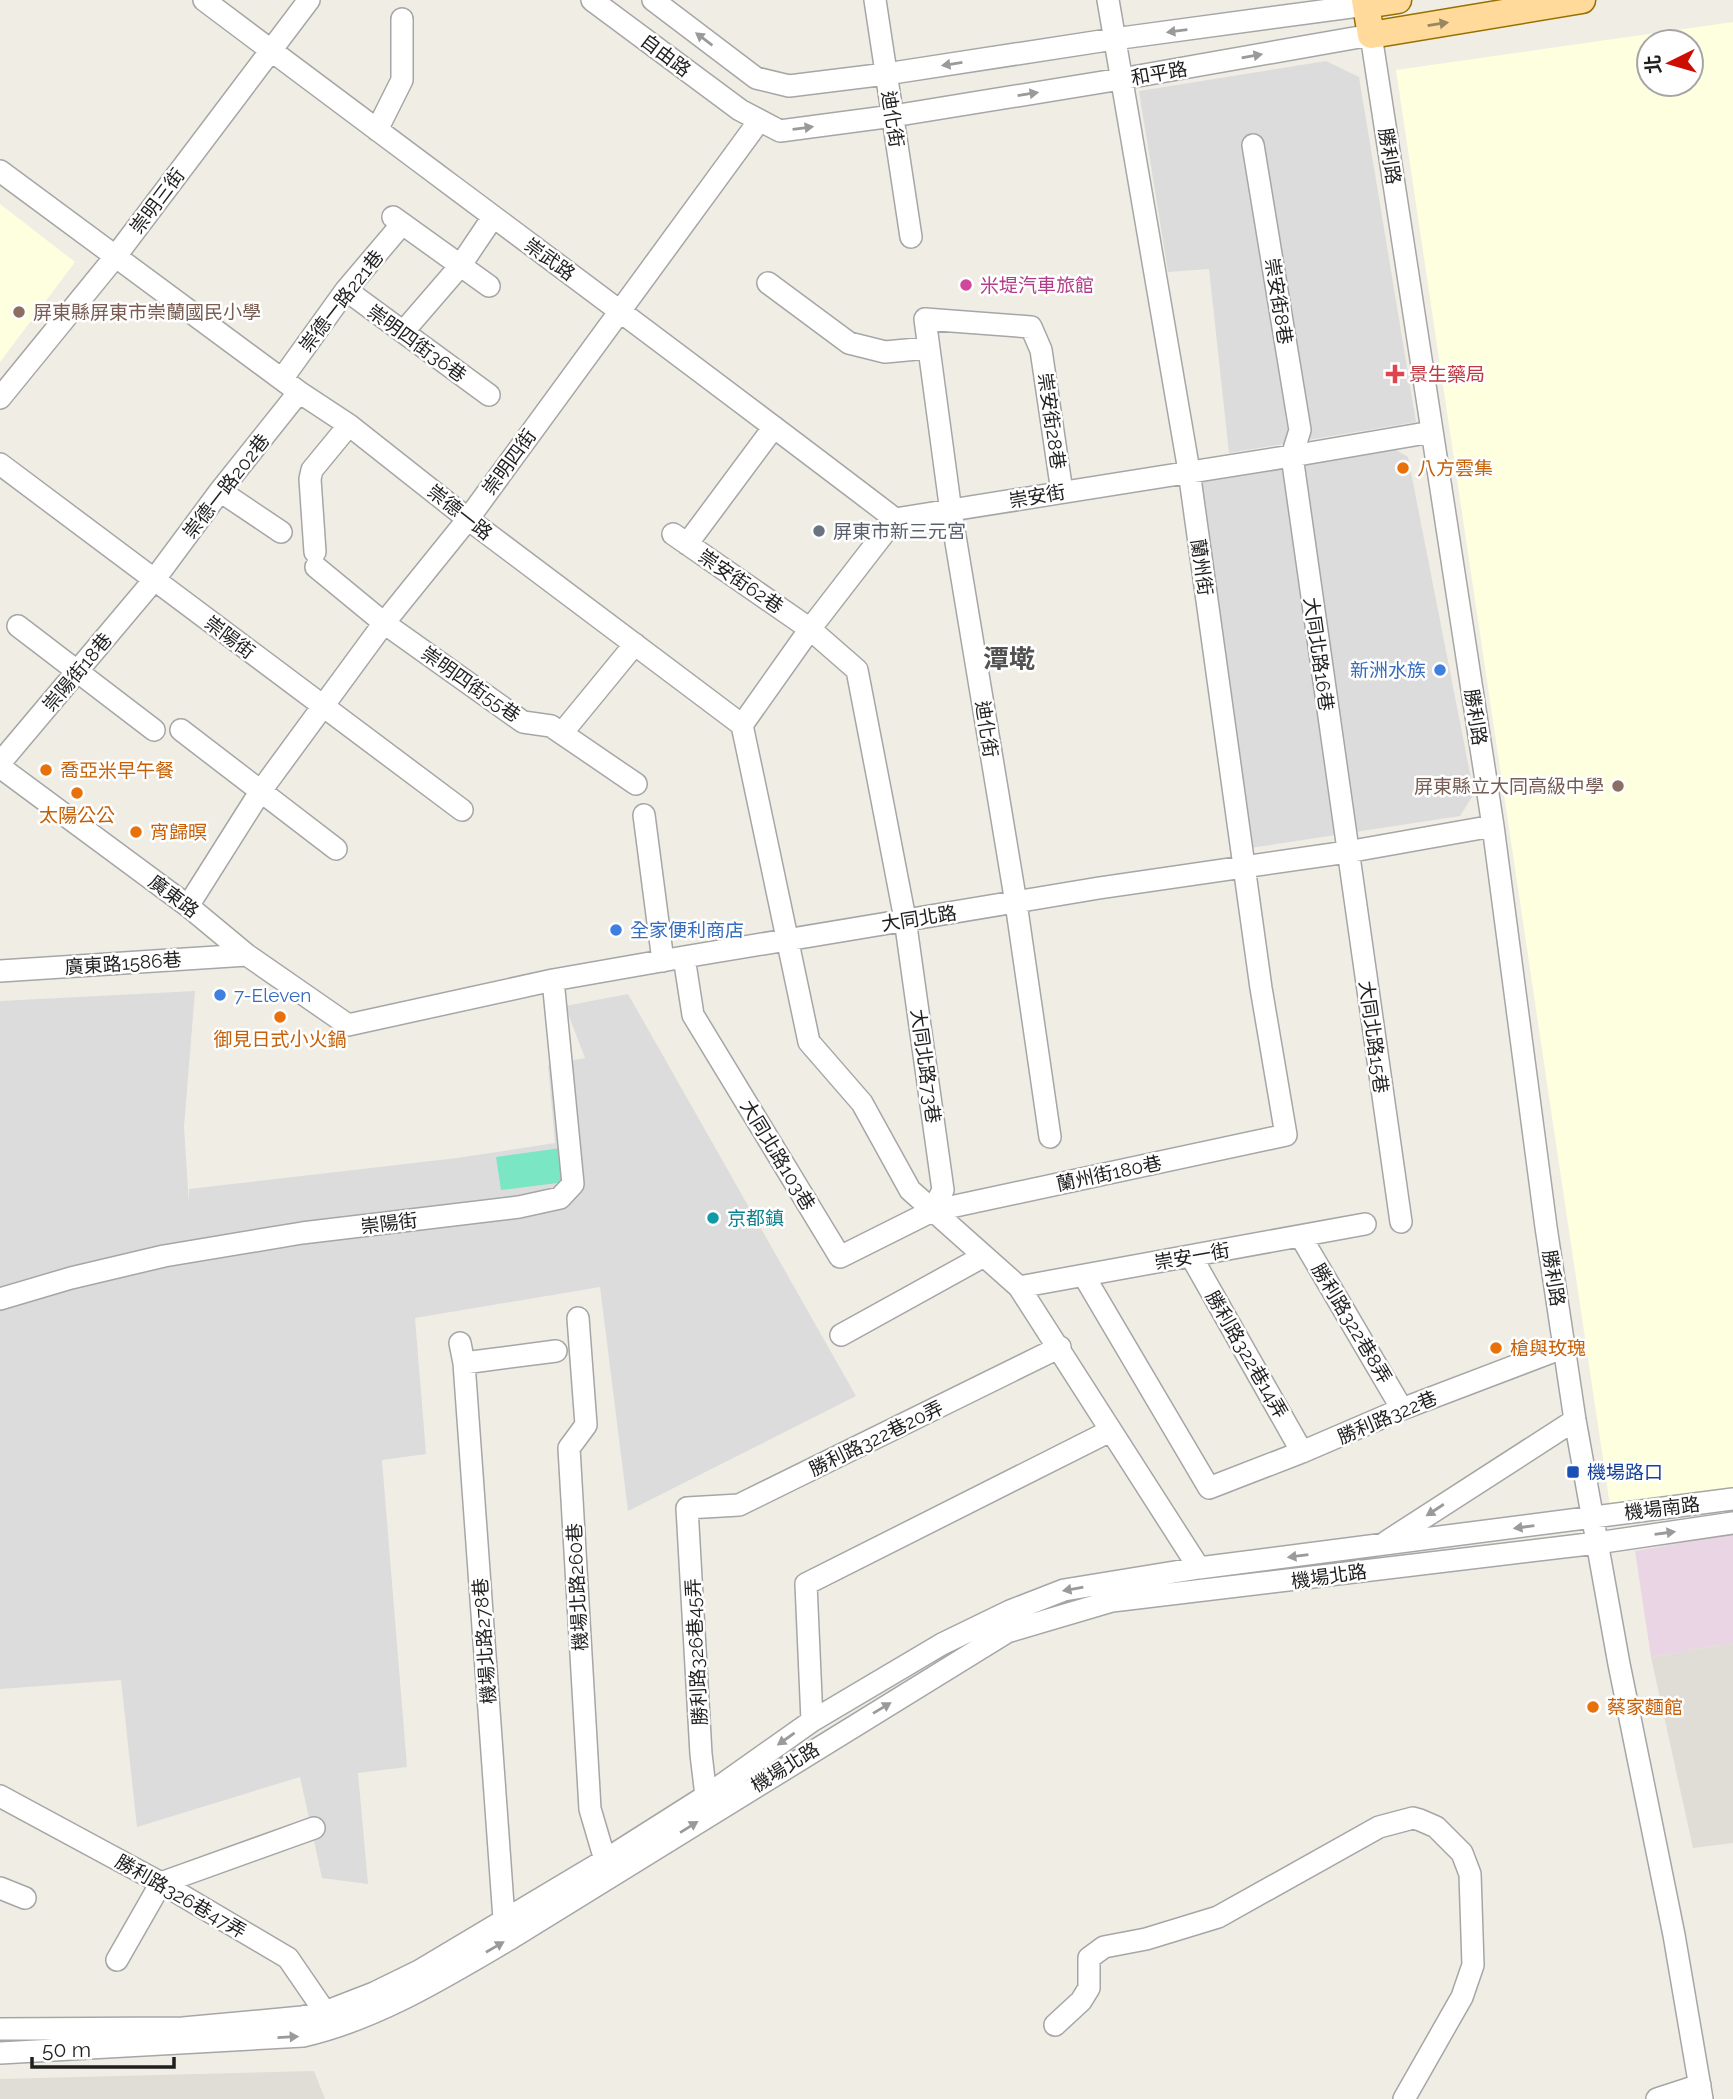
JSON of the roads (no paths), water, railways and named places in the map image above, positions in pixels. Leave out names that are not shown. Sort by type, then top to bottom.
[{"type":"main road","name":"和平路","points":[[1365,3],[1398,0]]},
{"type":"main road","name":"和平路","points":[[1371,35],[1581,0]]},
{"type":"main road","name":"勝利路","points":[[1365,3],[1371,35]]},
{"type":"street","name":"崇武路","points":[[204,0],[895,519]]},
{"type":"street","name":"崇明三街","points":[[0,398],[115,257],[309,0]]},
{"type":"street","name":"自由路","points":[[592,0],[750,116]]},
{"type":"street","name":"自由路","points":[[653,0],[755,78]]},
{"type":"street","name":"迪化街","points":[[875,0],[911,237]]},
{"type":"street","name":"蘭州街","points":[[1108,0],[1189,471],[1261,988],[1286,1135]]},
{"type":"street","name":"和平路","points":[[755,78],[789,86],[1365,3]]},
{"type":"street","points":[[377,130],[402,80],[401,19]]},
{"type":"street","name":"和平路","points":[[750,116],[780,131],[893,116],[1121,79],[1371,35]]},
{"type":"street","name":"勝利路","points":[[1371,35],[1493,826],[1546,1227],[1575,1420],[1674,1935],[1701,2092]]},
{"type":"street","name":"崇明四街","points":[[188,906],[260,792],[384,624],[468,519],[620,310],[750,116]]},
{"type":"street","name":"崇安街8巷","points":[[1253,145],[1300,430],[1292,456]]},
{"type":"street","name":"崇德一路","points":[[0,171],[291,386],[349,425],[468,519],[742,725]]},
{"type":"street","points":[[402,332],[460,266],[493,217]]},
{"type":"street","name":"崇德一路221巷","points":[[291,386],[346,290],[398,221],[460,266]]},
{"type":"street","points":[[460,266],[489,286]]},
{"type":"street","points":[[768,284],[849,343],[885,352],[928,348]]},
{"type":"street","name":"崇明四街36巷","points":[[346,290],[489,395]]},
{"type":"street","name":"迪化街","points":[[1041,350],[1031,327],[925,319],[951,512],[1016,903],[1050,1138]]},
{"type":"street","name":"崇安街28巷","points":[[1041,350],[1062,492]]},
{"type":"street","name":"崇德一路202巷","points":[[154,580],[220,491],[291,386]]},
{"type":"street","name":"崇明四街55巷","points":[[349,425],[312,470],[310,479],[316,560],[384,624],[523,722],[551,726],[636,784]]},
{"type":"street","name":"崇安街62巷","points":[[774,427],[680,539],[810,629],[857,670],[878,780]]},
{"type":"street","name":"崇安街","points":[[895,519],[1432,432]]},
{"type":"street","name":"大同北路16巷","points":[[1292,456],[1347,852]]},
{"type":"street","name":"崇陽街","points":[[0,464],[462,810]]},
{"type":"street","points":[[220,491],[281,532]]},
{"type":"street","points":[[895,519],[810,629],[742,725],[808,1042],[862,1103],[910,1190],[1019,1287],[1060,1347],[1110,1431],[1199,1568]]},
{"type":"street","name":"崇陽街18巷","points":[[0,765],[154,580]]},
{"type":"street","points":[[18,626],[154,730]]},
{"type":"street","points":[[562,733],[635,644]]},
{"type":"street","points":[[181,730],[336,849]]},
{"type":"street","name":"廣東路","points":[[0,765],[188,906],[247,955],[348,1025]]},
{"type":"street","name":"大同北路73巷","points":[[878,780],[905,919],[943,1190],[932,1211]]},
{"type":"street","points":[[643,815],[674,959]]},
{"type":"street","name":"大同北路","points":[[348,1025],[553,980],[905,919],[1347,852],[1493,826]]},
{"type":"street","name":"大同北路15巷","points":[[1347,852],[1401,1222]]},
{"type":"street","name":"廣東路1586巷","points":[[0,971],[247,955]]},
{"type":"street","name":"大同北路103巷","points":[[674,959],[693,1016],[840,1257],[932,1211]]},
{"type":"street","name":"崇陽街","points":[[0,1298],[164,1256],[302,1233],[519,1207],[560,1198],[573,1184],[553,980]]},
{"type":"street","name":"蘭州街180巷","points":[[932,1211],[1286,1135]]},
{"type":"street","name":"崇安一街","points":[[1019,1287],[1365,1224]]},
{"type":"street","name":"勝利路322巷8弄","points":[[1301,1237],[1402,1409]]},
{"type":"street","points":[[841,1335],[984,1255]]},
{"type":"street","name":"勝利路322巷14弄","points":[[1191,1256],[1302,1452]]},
{"type":"street","name":"勝利路322巷","points":[[1084,1276],[1209,1488],[1402,1409],[1565,1347]]},
{"type":"street","name":"機場北路260巷","points":[[578,1318],[586,1425],[569,1448],[590,1809],[605,1860]]},
{"type":"street","name":"勝利路322巷20弄","points":[[687,1508],[739,1505],[1060,1347]]},
{"type":"street","name":"機場北路278巷","points":[[504,1919],[462,1353],[556,1351]]},
{"type":"street","points":[[1382,1569],[1379,1546],[1575,1420]]},
{"type":"street","points":[[811,1721],[806,1584],[1110,1431]]},
{"type":"street","name":"機場南路","points":[[1592,1518],[1733,1499]]},
{"type":"street","name":"勝利路326巷45弄","points":[[687,1508],[701,1754],[706,1796]]},
{"type":"street","name":"機場北路","points":[[0,2053],[303,2036],[605,1860],[706,1796],[811,1721],[942,1644],[1010,1611],[1064,1590],[1199,1568],[1592,1518]]},
{"type":"street","name":"機場南路","points":[[1597,1543],[1733,1523]]},
{"type":"street","name":"機場北路","points":[[0,2029],[183,2028],[302,2017],[329,2021],[427,1987],[1007,1632],[1112,1601],[1597,1543]]},
{"type":"street","name":"勝利路326巷47弄","points":[[0,1796],[160,1883],[288,1958],[329,2021]]},
{"type":"street","points":[[1055,2025],[1081,2001],[1089,1988],[1089,1958],[1104,1947],[1146,1939],[1218,1917],[1379,1827],[1413,1818],[1436,1827],[1462,1853],[1471,1874],[1473,1965],[1462,1997],[1404,2099]]},
{"type":"street","points":[[117,1960],[160,1883],[314,1828]]},
{"type":"street","points":[[0,1888],[25,1898]]},
{"type":"street","points":[[1657,2099],[1701,2092]]},
{"type":"place","name":"米堤汽車旅館","points":[[966,285]]},
{"type":"place","name":"屏東縣屏東市崇蘭國民小學","points":[[19,312]]},
{"type":"place","name":"景生藥局","points":[[1395,374]]},
{"type":"place","name":"八方雲集","points":[[1403,468]]},
{"type":"place","name":"屏東市新三元宮","points":[[819,531]]},
{"type":"place","name":"新洲水族","points":[[1440,670]]},
{"type":"place","name":"喬亞米早午餐","points":[[46,770]]},
{"type":"place","name":"屏東縣立大同高級中學","points":[[1618,786]]},
{"type":"place","name":"太陽公公","points":[[77,793]]},
{"type":"place","name":"宵歸暝","points":[[136,832]]},
{"type":"place","name":"全家便利商店","points":[[616,930]]},
{"type":"place","name":"7-Eleven","points":[[220,995]]},
{"type":"place","name":"御見日式小火鍋","points":[[280,1017]]},
{"type":"place","name":"京都鎮","points":[[713,1218]]},
{"type":"place","name":"槍與玫瑰","points":[[1496,1348]]},
{"type":"place","name":"機場路口","points":[[1573,1472]]},
{"type":"place","name":"蔡家麵館","points":[[1593,1707]]},
{"type":"district","name":"潭墘","points":[[1009,659]]}]
